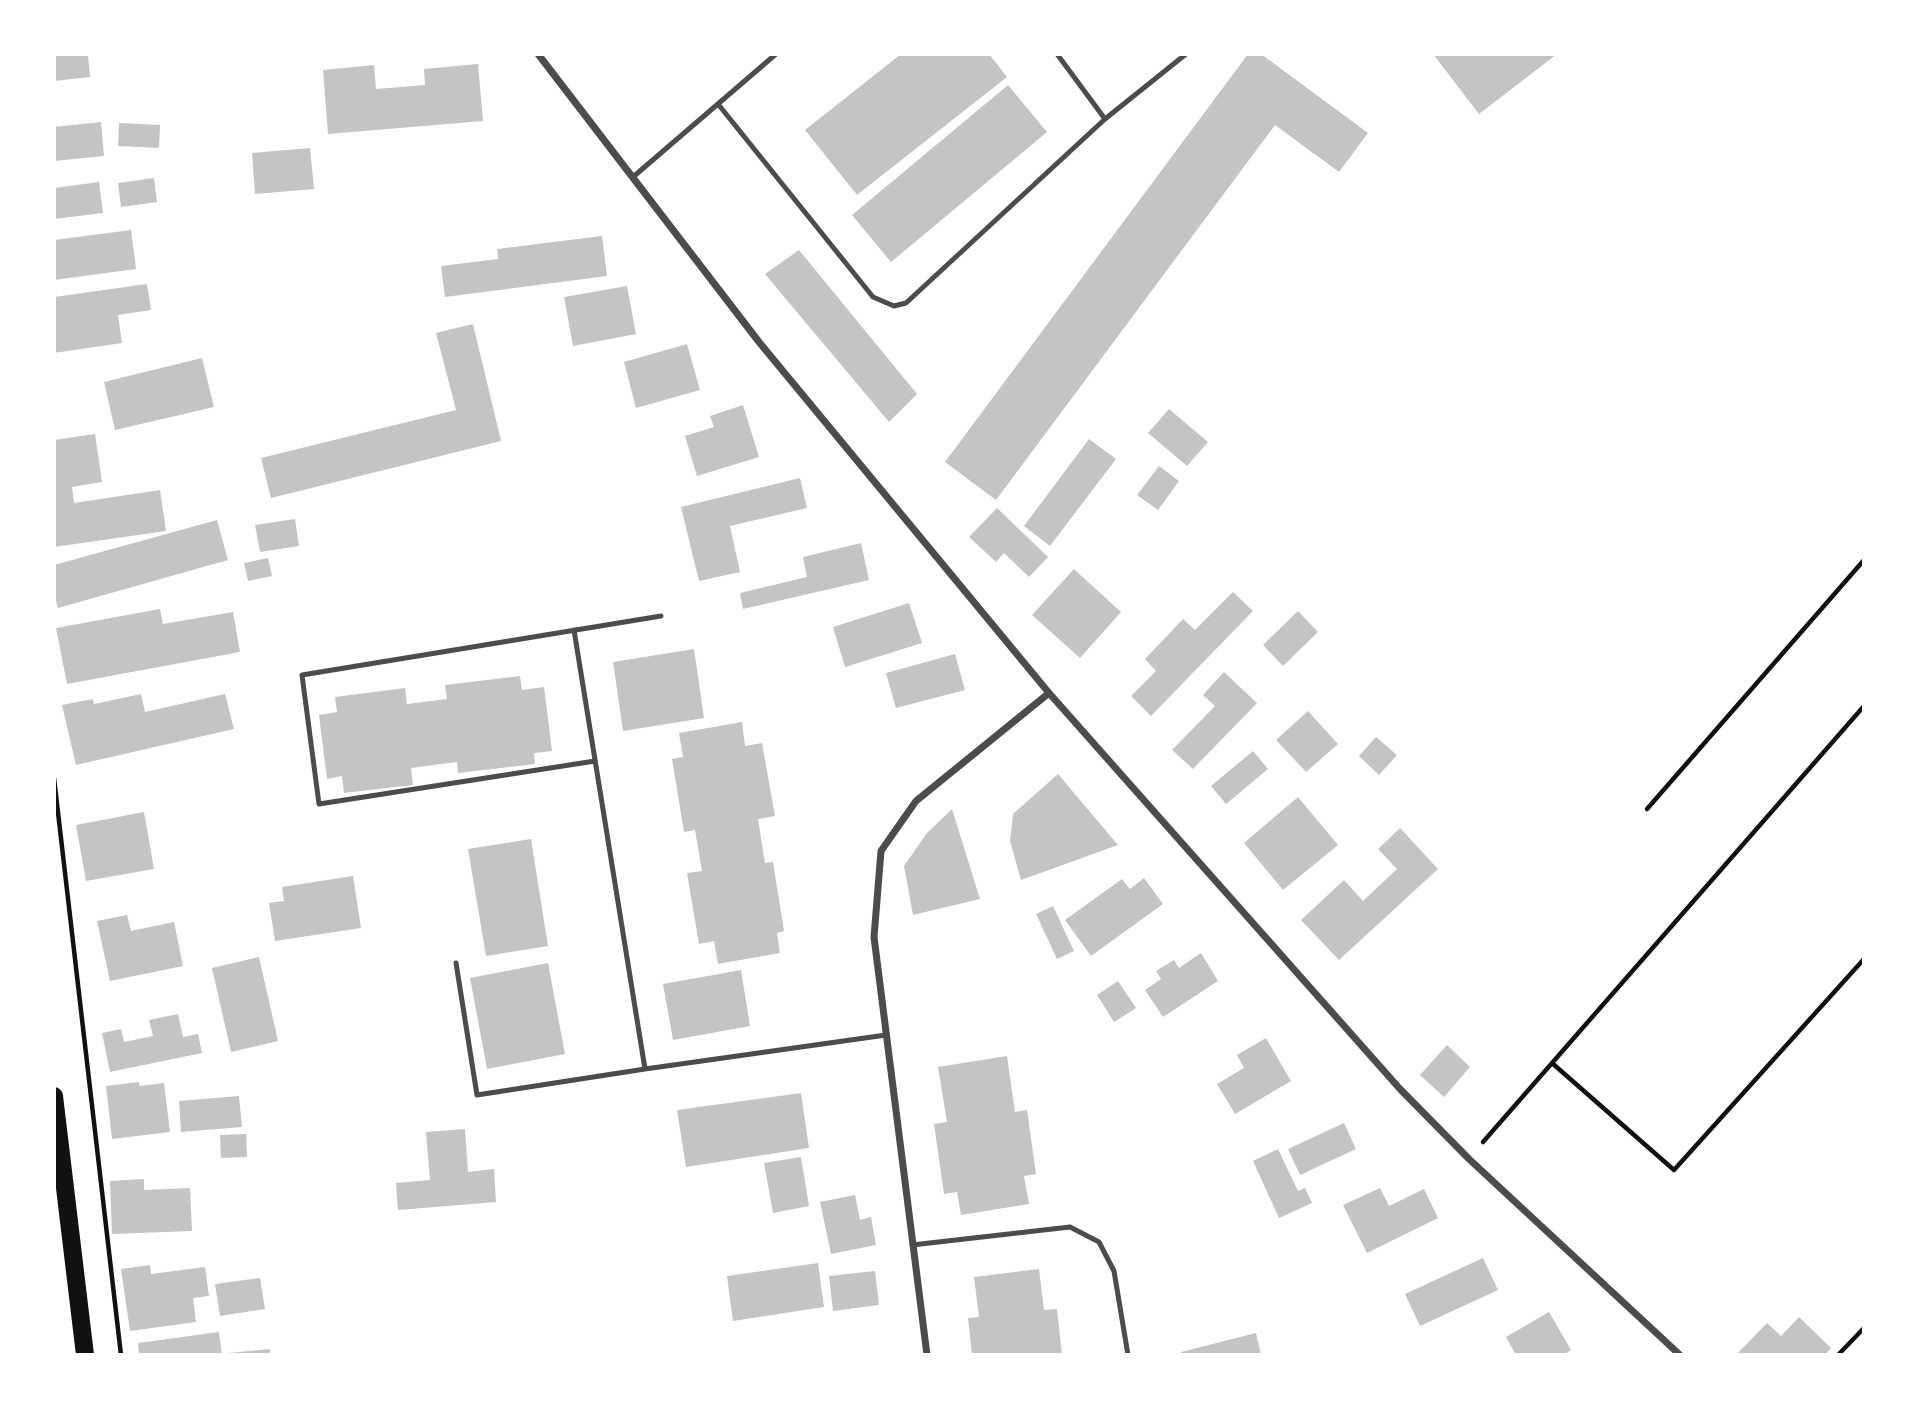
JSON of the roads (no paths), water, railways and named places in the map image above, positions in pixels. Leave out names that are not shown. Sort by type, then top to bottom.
[{"type":"main road","points":[[54,1096],[85,1355]]},
{"type":"street","points":[[538,54],[759,342],[1049,693],[1400,1089],[1469,1159],[1680,1355]]},
{"type":"street","points":[[927,1355],[874,937],[881,850],[916,801],[1049,693]]},
{"type":"lane","points":[[633,177],[776,54]]},
{"type":"lane","points":[[1057,54],[1105,119]]},
{"type":"lane","points":[[718,104],[873,297],[894,306],[906,303],[1105,119],[1186,54]]},
{"type":"lane","points":[[595,761],[319,804],[302,675],[661,616]]},
{"type":"lane","points":[[574,630],[646,1069]]},
{"type":"lane","points":[[456,963],[477,1096],[886,1035]]},
{"type":"lane","points":[[912,1245],[1070,1227],[1099,1242],[1114,1271],[1128,1355]]}]
